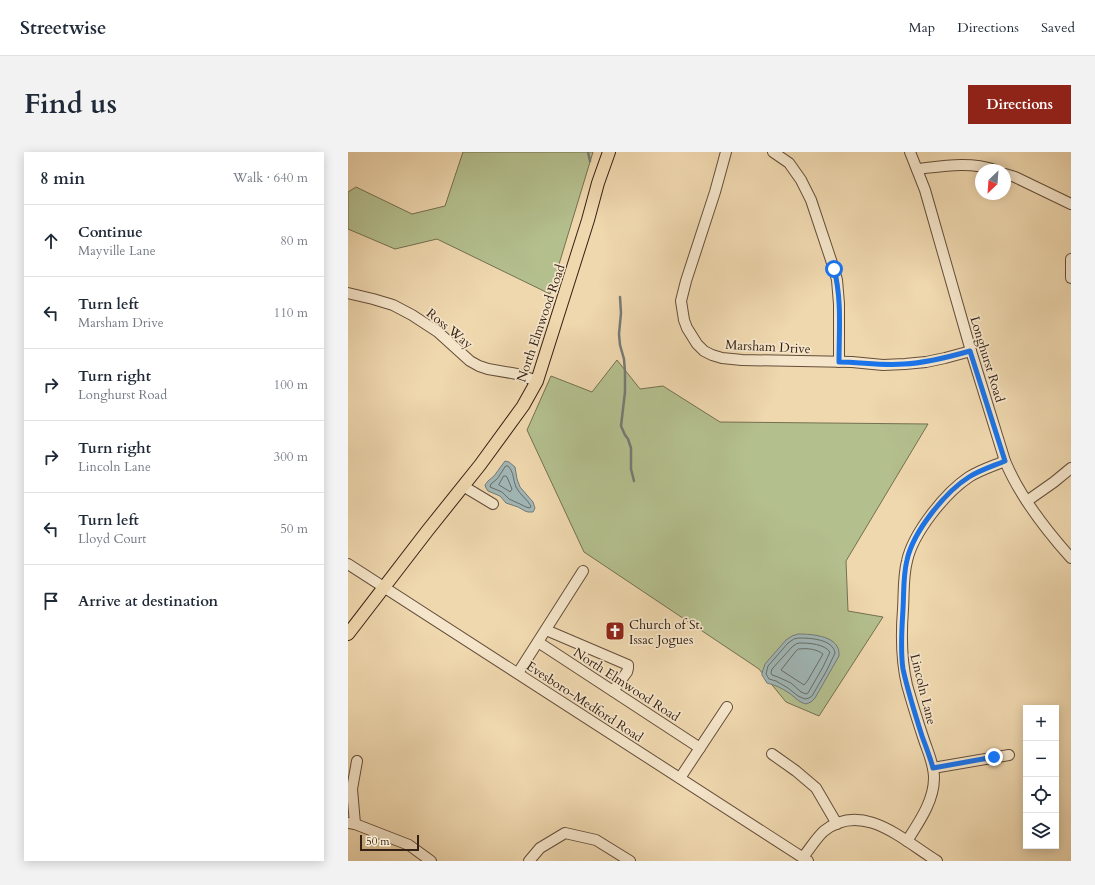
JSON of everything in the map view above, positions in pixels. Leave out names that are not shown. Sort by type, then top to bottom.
[{"type":"main road","name":"North Elmwood Road","points":[[348,634],[491,450],[522,406],[537,381],[609,152]]},
{"type":"street","name":"Marsham Drive","points":[[726,152],[681,301],[684,320],[691,337],[704,351],[722,358],[742,360],[839,362],[883,365],[905,364],[945,358],[970,351]]},
{"type":"street","points":[[773,152],[788,163],[801,180],[811,200],[832,263],[839,292],[839,362]]},
{"type":"street","name":"Longhurst Road","points":[[910,152],[926,196],[970,351],[1005,461],[1011,475],[1027,501],[1071,558]]},
{"type":"street","points":[[917,169],[959,165],[975,166]]},
{"type":"street","points":[[1011,176],[1071,204]]},
{"type":"street","points":[[1071,259],[1071,278]]},
{"type":"street","name":"Ross Way","points":[[348,293],[393,305],[412,315],[438,332],[470,361],[479,366],[517,374],[537,381]]},
{"type":"street","name":"Lincoln Lane","points":[[907,841],[919,822],[927,805],[933,787],[934,778],[933,768],[903,668],[902,616],[907,560],[910,550],[921,530],[941,502],[956,487],[971,476],[1005,461]]},
{"type":"street","points":[[1027,501],[1071,468]]},
{"type":"street","points":[[463,486],[493,504]]},
{"type":"street","name":"Evesboro-Medford Road","points":[[348,564],[806,859]]},
{"type":"street","points":[[518,673],[583,571]]},
{"type":"street","points":[[546,630],[628,665],[627,672],[613,691]]},
{"type":"street","name":"North Elmwood Road","points":[[538,642],[700,748]]},
{"type":"street","points":[[680,778],[727,708]]},
{"type":"street","points":[[772,754],[796,771],[816,788],[838,824]]},
{"type":"street","points":[[933,768],[1009,755]]},
{"type":"street","points":[[357,761],[352,789],[351,823],[409,845],[431,861]]},
{"type":"street","points":[[806,859],[819,836],[825,831],[838,824],[852,820],[862,820],[882,827],[907,841],[936,861]]},
{"type":"street","points":[[529,861],[540,848],[565,833],[596,840],[630,861]]},
{"type":"green space","points":[[463,152],[593,152],[550,294],[437,239],[395,249],[348,229],[348,192],[356,187],[412,214],[445,206]]},
{"type":"green space","points":[[617,360],[640,389],[663,386],[720,422],[928,424],[846,561],[848,611],[883,617],[819,716],[786,702],[759,669],[584,552],[527,430],[551,376],[592,392]]},
{"type":"water","points":[[505,461],[509,462],[515,467],[520,487],[533,502],[535,508],[533,512],[525,511],[506,503],[500,496],[488,491],[486,488],[485,485]]},
{"type":"water","points":[[798,634],[818,636],[831,640],[836,644],[839,656],[815,698],[806,704],[799,701],[781,688],[767,683],[762,675],[765,664],[786,640]]},
{"type":"waterway","points":[[588,152],[590,161]]},
{"type":"waterway","points":[[620,297],[621,313],[619,334],[625,372],[625,392],[621,426],[631,448],[631,469],[634,481]]},
{"type":"place","name":"Church of St. Issac Jogues","points":[[615,631]]},
{"type":"route","points":[[834,269],[839,292],[839,362],[883,365],[905,364],[926,362],[970,351],[1005,461],[971,476],[956,487],[941,502],[915,539],[910,550],[905,571],[902,616],[902,658],[910,697],[933,768],[994,757]]}]
